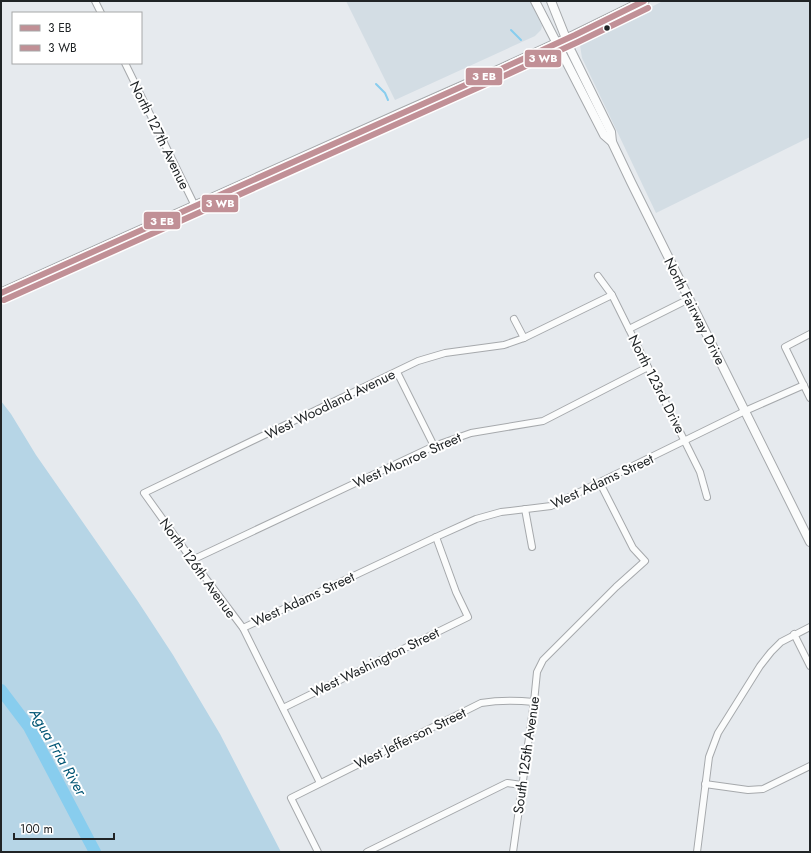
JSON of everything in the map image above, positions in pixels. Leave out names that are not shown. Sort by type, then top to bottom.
[{"type":"main road","points":[[1,293],[567,39],[644,1]]},
{"type":"street","points":[[96,1],[101,12]]},
{"type":"street","name":"North Fairway Drive","points":[[535,1],[558,43],[604,135],[612,142]]},
{"type":"street","name":"North Fairway Drive","points":[[551,1],[571,51],[611,132],[612,142],[634,188],[810,542]]},
{"type":"street","name":"North 127th Avenue","points":[[125,64],[195,206]]},
{"type":"street","name":"North 123rd Drive","points":[[598,276],[612,295],[685,441],[700,472],[707,497]]},
{"type":"street","name":"West Woodland Avenue","points":[[144,493],[418,361],[446,352],[504,345],[524,338],[612,295]]},
{"type":"street","points":[[629,329],[689,299]]},
{"type":"street","points":[[514,319],[524,338]]},
{"type":"street","points":[[810,334],[785,347],[810,398]]},
{"type":"street","name":"West Monroe Street","points":[[192,560],[434,446],[471,432],[543,421],[648,367]]},
{"type":"street","points":[[397,372],[434,446]]},
{"type":"street","name":"West Adams Street","points":[[242,628],[476,519],[502,512],[551,506],[745,411],[804,385]]},
{"type":"street","name":"South 125th Avenue","points":[[512,852],[537,672],[543,660],[616,587],[645,561],[632,548],[600,483]]},
{"type":"street","name":"North 126th Avenue","points":[[144,493],[242,628],[320,783]]},
{"type":"street","points":[[525,509],[532,547]]},
{"type":"street","name":"West Washington Street","points":[[283,708],[468,617],[456,592],[436,537]]},
{"type":"street","points":[[697,852],[709,757],[718,733],[760,666],[771,652],[781,642],[810,627]]},
{"type":"street","points":[[794,634],[810,666]]},
{"type":"street","name":"West Jefferson Street","points":[[318,852],[291,798],[481,703],[498,700],[534,702]]},
{"type":"street","points":[[705,784],[748,790],[763,789],[810,766]]},
{"type":"street","points":[[367,852],[507,783],[522,785]]},
{"type":"shaded area","points":[[346,1],[531,1],[542,26],[541,30],[535,36],[395,100]]},
{"type":"shaded area","points":[[663,1],[810,1],[810,137],[656,213],[582,58],[580,45]]},
{"type":"shaded area","points":[[1,401],[11,414],[36,455],[137,600],[173,655],[220,734],[281,852],[1,852]]},
{"type":"waterway","points":[[511,30],[521,40]]},
{"type":"waterway","points":[[376,84],[385,93],[388,100]]},
{"type":"waterway","name":"Agua Fria River","points":[[1,690],[29,727],[95,852]]},
{"type":"transit line","points":[[1,293],[501,69],[644,1]]},
{"type":"transit line","points":[[4,300],[504,76],[648,8]]}]
